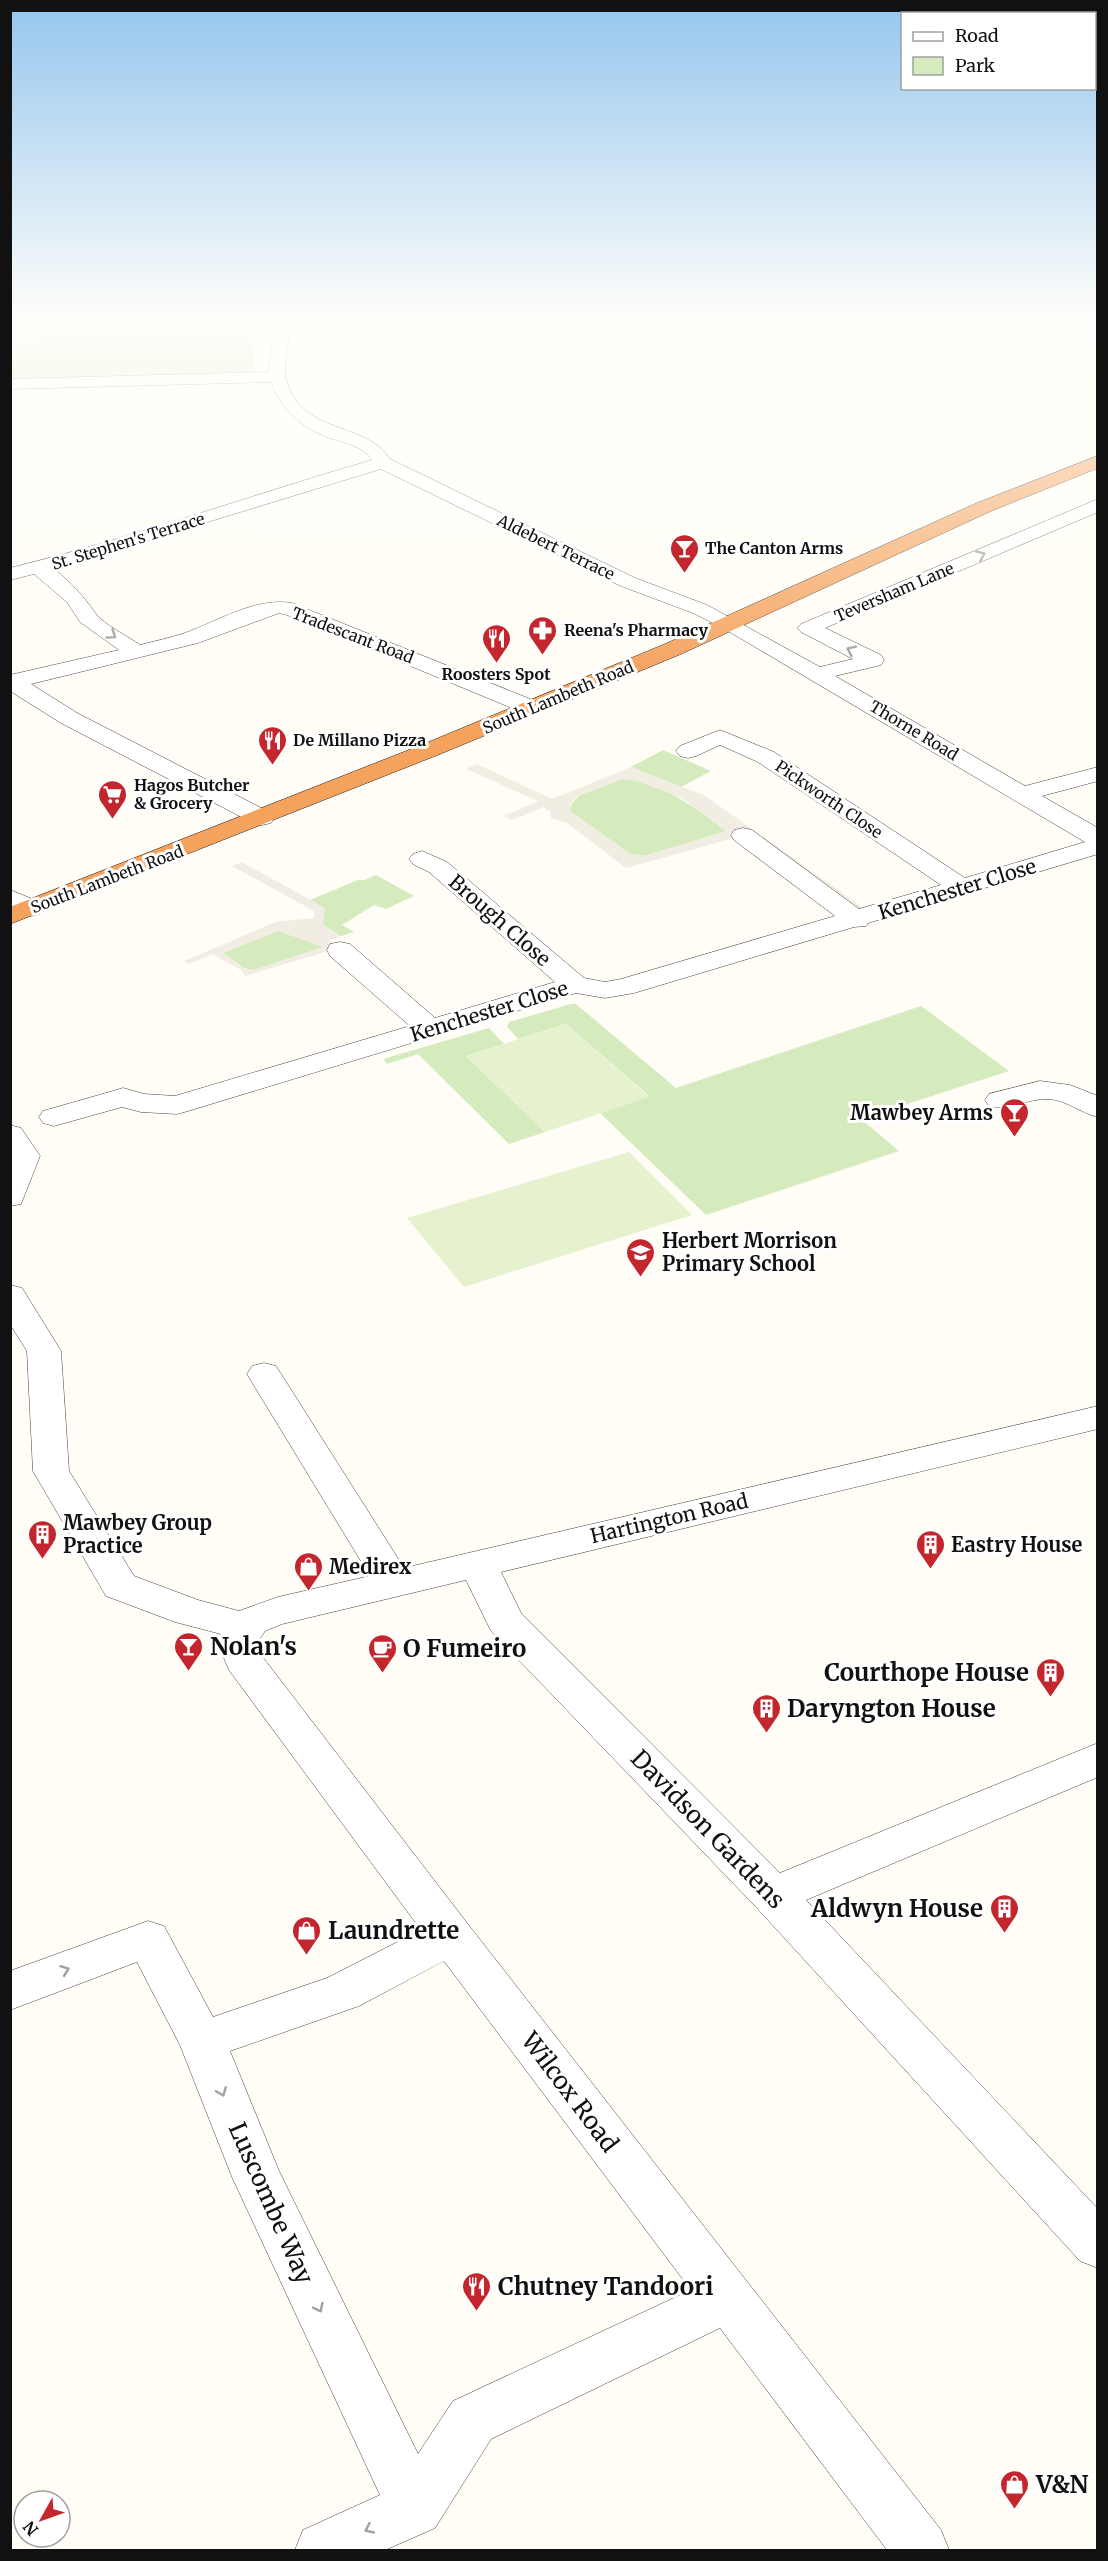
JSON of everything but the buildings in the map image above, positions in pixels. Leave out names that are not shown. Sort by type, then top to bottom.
[{"type":"highway","name":"South Lambeth Road","points":[[17,907],[262,818],[532,708],[730,624],[984,507],[1098,461]]},
{"type":"street","name":"Aldebert Terrace","points":[[361,443],[376,452],[383,463],[621,578],[700,609],[730,624]]},
{"type":"street","name":"St. Stephen's Terrace","points":[[10,574],[38,568],[383,463]]},
{"type":"street","name":"Teversham Lane","points":[[819,674],[873,660],[808,628],[1098,505]]},
{"type":"street","points":[[38,568],[50,575],[74,598],[84,609],[87,618],[136,652]]},
{"type":"street","name":"Tradescant Road","points":[[11,682],[190,638],[267,609],[279,608],[292,609],[399,651],[532,708]]},
{"type":"street","name":"Thorne Road","points":[[730,624],[1098,839]]},
{"type":"street","points":[[11,682],[69,718],[262,818]]},
{"type":"street","name":"Pickworth Close","points":[[688,751],[720,737],[766,757],[963,888]]},
{"type":"street","points":[[1023,794],[1098,774]]},
{"type":"street","points":[[743,835],[857,920]]},
{"type":"street","name":"Kenchester Close","points":[[54,1117],[123,1097],[141,1103],[177,1105],[576,985],[605,990],[624,987],[857,920],[1098,846]]},
{"type":"street","name":"Brough Close","points":[[422,860],[438,867],[576,985]]},
{"type":"street","points":[[340,950],[430,1029]]},
{"type":"street","points":[[1000,1100],[1046,1088],[1098,1108]]},
{"type":"street","points":[[10,1134],[25,1156],[10,1197]]},
{"type":"street","points":[[10,1295],[44,1351],[51,1471],[120,1586],[189,1612],[244,1626]]},
{"type":"street","points":[[264,1374],[393,1582]]},
{"type":"street","name":"Hartington Road","points":[[244,1626],[258,1617],[278,1611],[393,1582],[478,1564],[1098,1417]]},
{"type":"street","name":"Davidson Gardens","points":[[478,1564],[505,1621],[774,1895],[1098,2245]]},
{"type":"street","name":"Wilcox Road","points":[[244,1626],[238,1637],[238,1649],[243,1660],[921,2550]]},
{"type":"street","points":[[774,1895],[1098,1759]]},
{"type":"street","points":[[202,2041],[343,1992],[451,1936]]},
{"type":"street","name":"Luscombe Way","points":[[10,1991],[148,1939],[202,2041],[257,2177],[415,2508]]},
{"type":"street","points":[[323,2550],[415,2508],[472,2420],[729,2298]]},
{"type":"green space","points":[[663,750],[711,771],[681,787],[631,767]]},
{"type":"green space","points":[[623,779],[650,784],[677,797],[715,822],[725,830],[724,832],[644,856],[630,854],[570,811],[572,804],[583,794]]},
{"type":"green space","points":[[376,875],[414,896],[386,909],[374,905],[342,925],[354,932],[341,936],[323,925],[310,900]]},
{"type":"green space","points":[[278,931],[324,947],[254,970],[244,968],[223,953]]},
{"type":"green space","points":[[576,1004],[676,1088],[921,1006],[1009,1071],[861,1119],[899,1151],[706,1215],[600,1113],[649,1096],[566,1024],[518,1039],[507,1027],[509,1022]]},
{"type":"green space","points":[[566,1024],[649,1097],[545,1132],[466,1056]]},
{"type":"green space","points":[[489,1028],[504,1044],[466,1056],[545,1132],[509,1144],[418,1054],[387,1064],[383,1059]]},
{"type":"green space","points":[[629,1152],[692,1215],[464,1287],[407,1218]]},
{"type":"shaded area","points":[[477,764],[552,799],[631,767],[704,795],[864,908],[839,915],[734,838],[626,868],[567,823],[551,818],[550,811],[543,807],[512,820],[504,816],[538,801],[466,769]],"holes":[[[623,779],[637,781],[682,798],[725,830],[724,832],[644,856],[630,854],[570,811],[570,805],[576,797]]]},
{"type":"shaded area","points":[[242,862],[325,908],[323,925],[341,936],[329,941],[342,947],[245,976],[241,970],[212,954],[189,964],[184,961],[276,922],[314,918],[314,911],[232,866]],"holes":[[[278,931],[323,947],[254,970],[244,968],[223,953]]]},
{"type":"place","name":"The Canton Arms","points":[[684,574]]},
{"type":"place","name":"Reena's Pharmacy","points":[[543,656]]},
{"type":"place","name":"Roosters Spot","points":[[496,664]]},
{"type":"place","name":"De Millano Pizza","points":[[272,766]]},
{"type":"place","name":"Hagos Butcher & Grocery","points":[[113,820]]},
{"type":"place","name":"Mawbey Arms","points":[[1014,1138]]},
{"type":"place","name":"Herbert Morrison Primary School","points":[[641,1278]]},
{"type":"place","name":"Mawbey Group Practice","points":[[42,1560]]},
{"type":"place","name":"Eastry House","points":[[930,1570]]},
{"type":"place","name":"Medirex","points":[[308,1592]]},
{"type":"place","name":"Nolan's","points":[[189,1672]]},
{"type":"place","name":"O Fumeiro","points":[[382,1674]]},
{"type":"place","name":"Courthope House","points":[[1050,1698]]},
{"type":"place","name":"Daryngton House","points":[[766,1734]]},
{"type":"place","name":"Aldwyn House","points":[[1004,1934]]},
{"type":"place","name":"Laundrette","points":[[307,1956]]},
{"type":"place","name":"Chutney Tandoori","points":[[477,2312]]},
{"type":"place","name":"V&N","points":[[1015,2510]]}]
